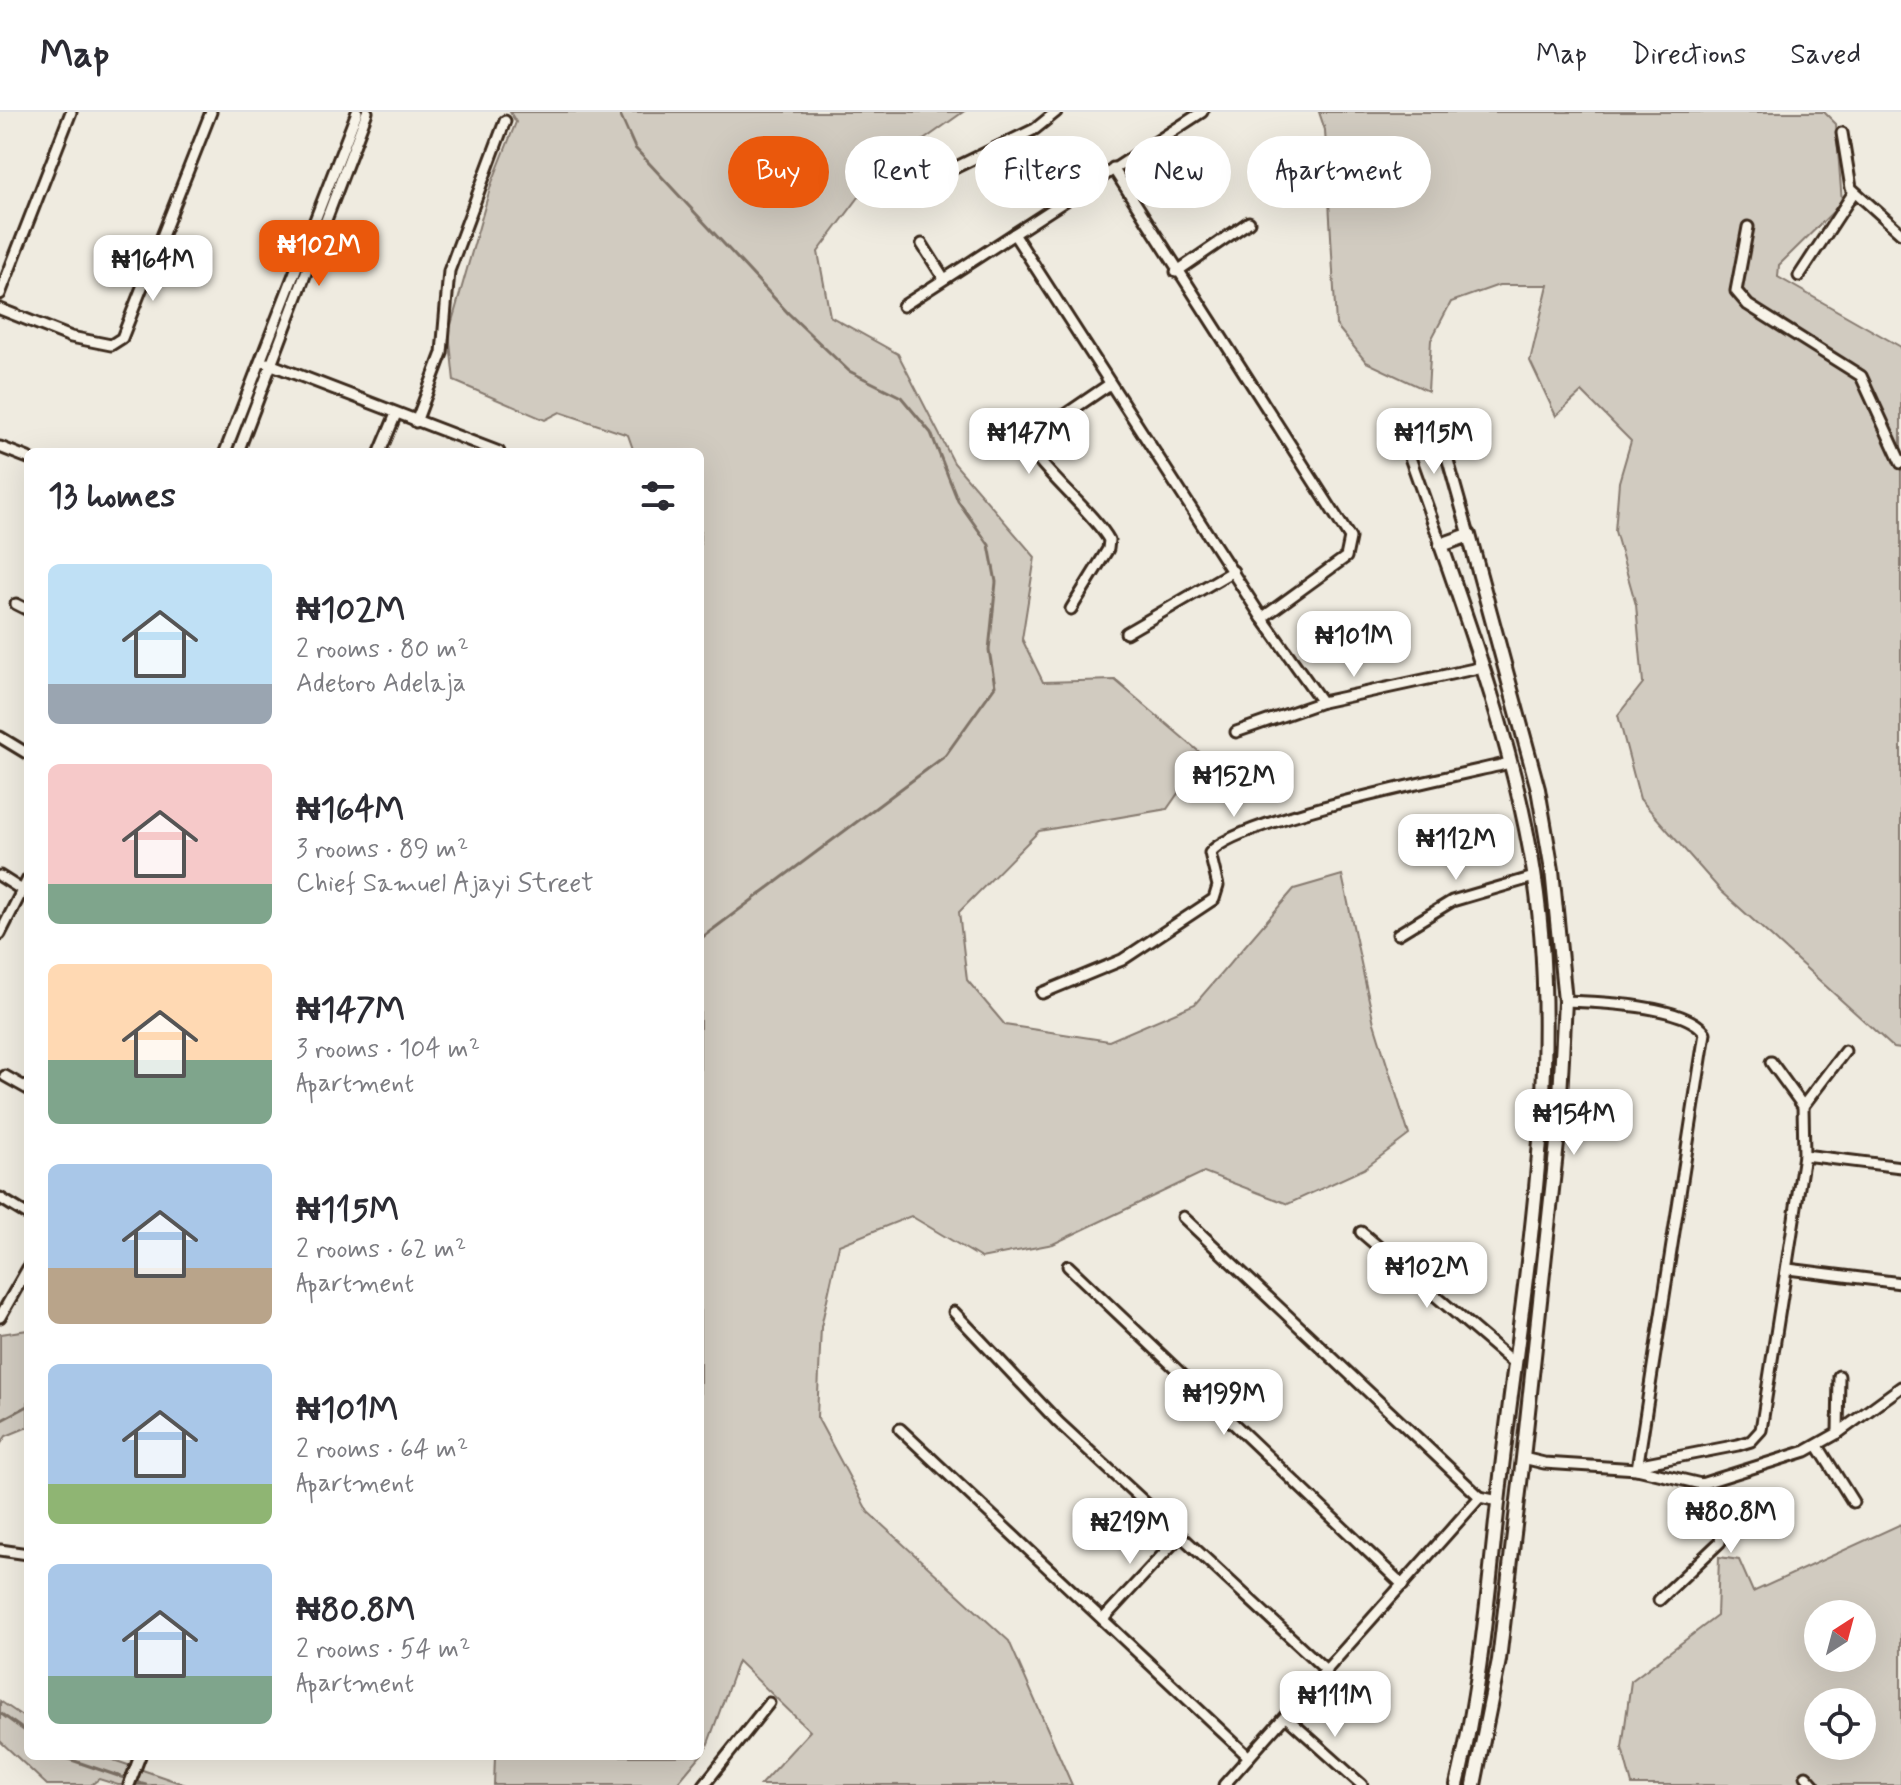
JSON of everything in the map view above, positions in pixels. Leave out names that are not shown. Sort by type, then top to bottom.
[{"type":"street","points":[[0,294],[71,112]]},
{"type":"street","points":[[0,309],[85,340],[111,345],[122,338],[211,112]]},
{"type":"street","points":[[227,448],[357,112]]},
{"type":"street","points":[[240,448],[367,112]]},
{"type":"street","points":[[959,166],[1035,129],[1056,112]]},
{"type":"street","points":[[903,306],[943,277],[1202,112]]},
{"type":"street","points":[[416,422],[442,353],[449,271],[505,121]]},
{"type":"street","points":[[1842,133],[1854,192],[1901,233]]},
{"type":"street","points":[[1113,168],[1176,272],[1350,538],[1346,557],[1262,618]]},
{"type":"street","points":[[1799,276],[1854,192]]},
{"type":"street","points":[[1176,272],[1249,222]]},
{"type":"street","points":[[1748,227],[1736,291],[1748,305],[1861,376],[1901,463]]},
{"type":"street","points":[[1014,234],[1262,618],[1322,702]]},
{"type":"street","points":[[922,244],[943,277]]},
{"type":"street","points":[[260,360],[488,448]]},
{"type":"street","points":[[1071,609],[1108,549],[1109,540],[1069,489],[1031,452],[1028,440],[1110,384]]},
{"type":"street","points":[[382,448],[396,414]]},
{"type":"street","points":[[1396,418],[1483,667],[1510,763],[1534,877],[1545,1009],[1544,1050],[1515,1364],[1472,1709],[1457,1785]]},
{"type":"street","points":[[1438,425],[1538,789],[1552,870],[1565,1001],[1558,1134],[1530,1401],[1499,1660],[1486,1740],[1474,1785]]},
{"type":"street","points":[[0,447],[24,456]]},
{"type":"street","points":[[1441,545],[1469,535]]},
{"type":"street","points":[[1126,633],[1233,571]]},
{"type":"street","points":[[16,604],[24,608]]},
{"type":"street","points":[[1236,732],[1322,702],[1483,667]]},
{"type":"street","points":[[0,737],[24,752]]},
{"type":"street","points":[[1042,993],[1122,960],[1214,899],[1218,886],[1210,853],[1220,843],[1265,824],[1510,763]]},
{"type":"street","points":[[0,876],[22,890]]},
{"type":"street","points":[[1398,934],[1452,901],[1534,877]]},
{"type":"street","points":[[0,934],[24,886]]},
{"type":"street","points":[[1565,1001],[1609,1002],[1691,1019],[1705,1033],[1637,1469]]},
{"type":"street","points":[[1803,1106],[1845,1051]]},
{"type":"street","points":[[1637,1469],[1646,1463],[1738,1445],[1757,1436],[1764,1420],[1804,1155],[1803,1106],[1771,1062]]},
{"type":"street","points":[[5,1076],[24,1087]]},
{"type":"street","points":[[1804,1155],[1901,1167]]},
{"type":"street","points":[[0,1198],[24,1213]]},
{"type":"street","points":[[1183,1217],[1480,1497],[1498,1501]]},
{"type":"street","points":[[1361,1232],[1515,1364]]},
{"type":"street","points":[[1068,1266],[1403,1585]]},
{"type":"street","points":[[1788,1269],[1901,1283]]},
{"type":"street","points":[[0,1317],[24,1275]]},
{"type":"street","points":[[954,1312],[1058,1422],[1327,1671]]},
{"type":"street","points":[[1838,1433],[1839,1376]]},
{"type":"street","points":[[1523,1458],[1544,1463],[1637,1469],[1701,1484],[1818,1446],[1901,1387]]},
{"type":"street","points":[[1511,1398],[1530,1401]]},
{"type":"street","points":[[900,1429],[1249,1757]]},
{"type":"street","points":[[1818,1446],[1853,1502]]},
{"type":"street","points":[[1659,1600],[1720,1542],[1721,1535],[1701,1484]]},
{"type":"street","points":[[1224,1785],[1480,1497]]},
{"type":"street","points":[[1103,1619],[1180,1536]]},
{"type":"street","points":[[0,1550],[24,1553]]},
{"type":"street","points":[[704,1785],[769,1703]]},
{"type":"street","points":[[1286,1717],[1362,1785]]},
{"type":"street","points":[[129,1785],[138,1760]]},
{"type":"street","points":[[1806,1776],[1814,1785]]},
{"type":"shaded area","points":[[510,112],[963,112],[929,136],[845,136],[845,208],[851,208],[818,252],[830,316],[898,354],[954,463],[1035,557],[1022,639],[1043,682],[1115,680],[1204,756],[1167,809],[1039,831],[959,912],[967,980],[1005,1025],[1109,1041],[1195,1004],[1294,889],[1342,875],[1374,1023],[1409,1135],[1364,1169],[1288,1204],[1204,1172],[1053,1244],[981,1258],[911,1216],[839,1245],[821,1327],[817,1417],[868,1512],[1009,1641],[1072,1785],[760,1785],[810,1731],[738,1661],[704,1751],[704,448],[633,448],[628,435],[560,412],[545,420],[454,381],[449,332],[491,185],[516,122]]},
{"type":"shaded area","points":[[1319,112],[1824,112],[1836,124],[1842,203],[1779,265],[1778,277],[1901,347],[1901,1049],[1894,1048],[1721,891],[1640,799],[1618,715],[1643,683],[1636,605],[1615,531],[1619,482],[1631,441],[1582,392],[1556,416],[1530,361],[1548,285],[1499,285],[1451,302],[1431,340],[1428,391],[1366,362],[1336,325],[1329,208],[1431,208],[1431,136],[1325,136]]},
{"type":"shaded area","points":[[24,1331],[24,1429],[6,1436],[0,1445],[0,1334]]},
{"type":"shaded area","points":[[1901,1524],[1901,1785],[1632,1785],[1622,1748],[1631,1681],[1717,1616],[1719,1557],[1739,1560],[1753,1592]]},
{"type":"shaded area","points":[[0,1701],[24,1717],[24,1760],[114,1760],[186,1785],[118,1785],[99,1779],[91,1785],[47,1785],[0,1741]]},
{"type":"shaded area","points":[[495,1760],[697,1760],[676,1785],[494,1785]]},
{"type":"waterway","points":[[619,112],[635,148],[788,313],[849,371],[901,397],[931,433],[958,501],[989,545],[996,582],[989,650],[995,686],[945,756],[704,936]]},
{"type":"waterway","points":[[0,1421],[24,1408]]},
{"type":"waterway","points":[[0,1713],[24,1730]]},
{"type":"waterway","points":[[72,1760],[127,1779]]},
{"type":"waterway","points":[[135,1782],[146,1785]]}]
